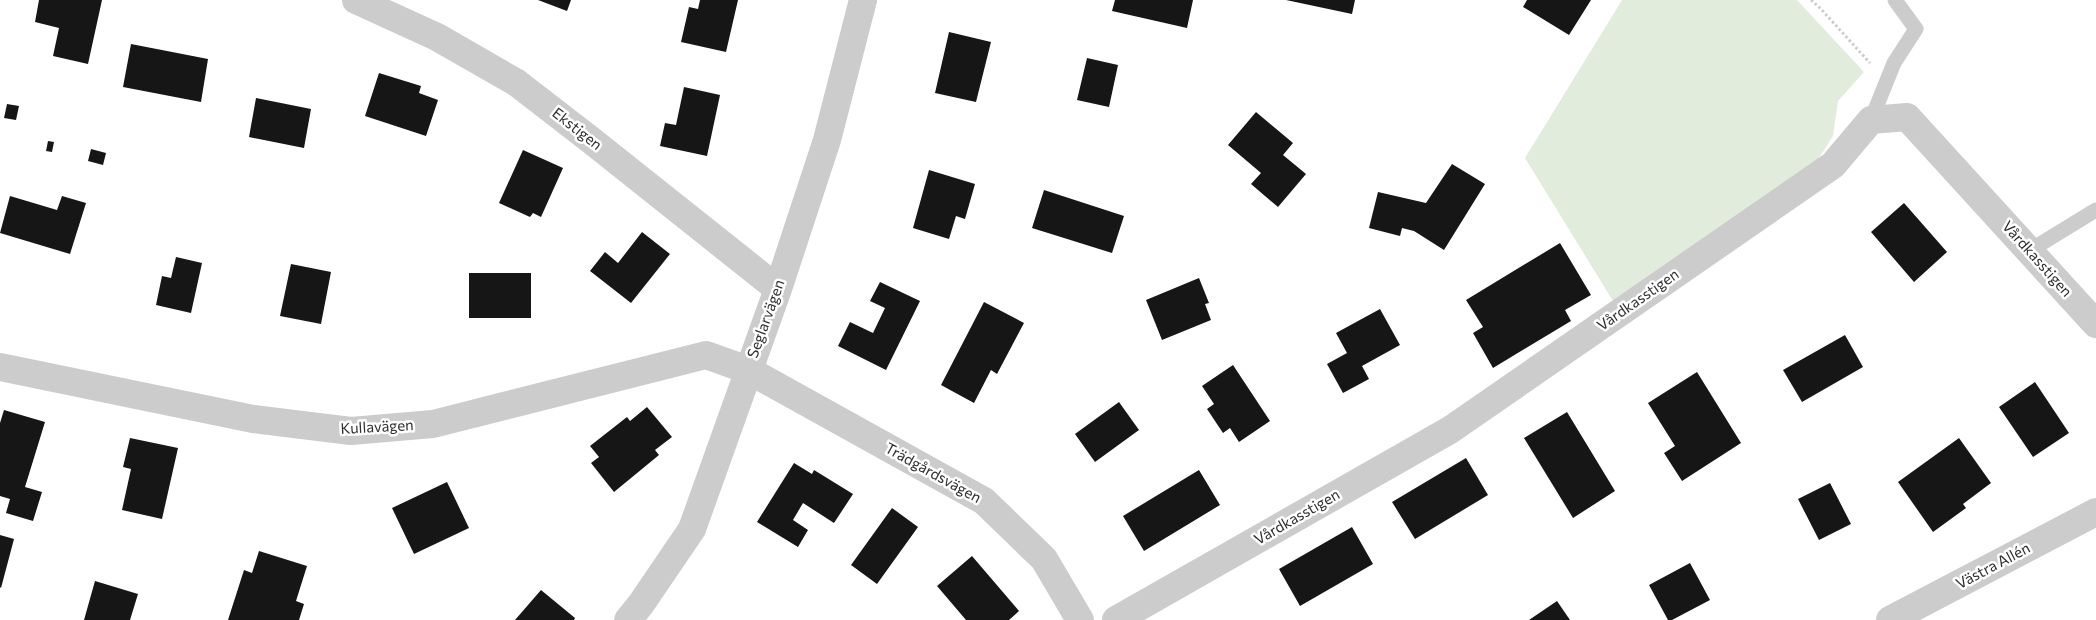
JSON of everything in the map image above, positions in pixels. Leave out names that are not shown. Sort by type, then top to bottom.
[{"type":"street","name":"Ekstigen","points":[[356,0],[437,37],[516,83],[778,289]]},
{"type":"street","name":"Seglarvägen","points":[[628,620],[692,529],[778,289],[827,140],[863,0]]},
{"type":"street","name":"Vårdkasstigen","points":[[1116,620],[1450,430],[1834,165],[1871,120],[1907,117],[2096,324]]},
{"type":"street","name":"Kullavägen","points":[[0,367],[253,419],[351,432],[432,424],[706,355],[748,370]]},
{"type":"street","name":"Trädgårdsvägen","points":[[748,370],[984,501],[1044,559],[1080,620]]},
{"type":"street","name":"Västra Allén","points":[[1890,620],[2096,512]]},
{"type":"lane","points":[[1871,120],[1894,63],[1916,29],[1895,0]]},
{"type":"lane","points":[[2029,251],[2096,210]]},
{"type":"path","points":[[1811,0],[1873,67]]},
{"type":"green space","points":[[1622,0],[1797,0],[1864,72],[1838,101],[1833,136],[1815,164],[1613,301],[1525,158]]},
{"type":"building","points":[[39,0],[102,0],[88,64],[53,56],[59,28],[35,22]]},
{"type":"building","points":[[538,0],[571,0],[567,11]]},
{"type":"building","points":[[700,0],[738,0],[726,52],[681,42],[689,7],[698,9]]},
{"type":"building","points":[[1115,0],[1193,0],[1187,28],[1112,11]]},
{"type":"building","points":[[1286,0],[1355,0],[1352,14]]},
{"type":"building","points":[[1527,0],[1591,0],[1569,35],[1523,7]]},
{"type":"building","points":[[949,32],[991,42],[976,102],[935,93]]},
{"type":"building","points":[[131,44],[208,59],[201,102],[123,87]]},
{"type":"building","points":[[1087,58],[1118,65],[1109,107],[1077,100]]},
{"type":"building","points":[[379,73],[421,86],[419,93],[438,100],[426,136],[365,116]]},
{"type":"building","points":[[684,87],[720,95],[707,156],[660,146],[665,123],[676,125]]},
{"type":"building","points":[[256,98],[311,109],[304,148],[249,137]]},
{"type":"building","points":[[7,104],[19,106],[16,120],[4,118]]},
{"type":"building","points":[[1256,112],[1293,143],[1283,155],[1306,174],[1278,207],[1251,184],[1261,173],[1228,145]]},
{"type":"building","points":[[48,141],[54,142],[52,152],[46,151]]},
{"type":"building","points":[[91,149],[106,153],[103,165],[88,161]]},
{"type":"building","points":[[523,150],[563,168],[541,217],[533,213],[530,217],[499,203]]},
{"type":"building","points":[[1452,164],[1485,184],[1444,250],[1414,231],[1402,228],[1400,236],[1369,228],[1378,192],[1426,203]]},
{"type":"building","points":[[929,170],[975,184],[965,219],[956,216],[949,239],[913,228]]},
{"type":"building","points":[[1044,190],[1124,216],[1112,253],[1032,228]]},
{"type":"building","points":[[10,196],[57,210],[62,196],[86,203],[70,254],[0,233]]},
{"type":"building","points":[[1904,203],[1947,252],[1914,282],[1871,232]]},
{"type":"building","points":[[642,232],[670,254],[631,303],[590,271],[605,252],[618,263]]},
{"type":"building","points":[[1560,243],[1591,295],[1565,310],[1571,321],[1493,368],[1473,333],[1483,327],[1466,300]]},
{"type":"building","points":[[176,257],[202,263],[191,313],[156,305],[162,276],[171,278]]},
{"type":"building","points":[[291,264],[331,272],[321,324],[280,316]]},
{"type":"building","points":[[469,273],[531,273],[531,318],[469,318]]},
{"type":"building","points":[[1199,278],[1209,303],[1205,304],[1211,320],[1162,340],[1146,300]]},
{"type":"building","points":[[880,282],[920,301],[886,370],[838,346],[850,322],[873,333],[885,308],[870,301]]},
{"type":"building","points":[[984,302],[1024,323],[997,374],[991,370],[974,403],[941,385]]},
{"type":"building","points":[[1380,309],[1400,345],[1362,366],[1369,379],[1343,393],[1327,364],[1347,353],[1336,333]]},
{"type":"building","points":[[1845,335],[1863,367],[1802,402],[1783,370]]},
{"type":"building","points":[[1233,365],[1270,421],[1239,442],[1230,428],[1223,433],[1207,409],[1214,404],[1202,386]]},
{"type":"building","points":[[1697,372],[1741,443],[1682,481],[1664,453],[1675,446],[1648,403]]},
{"type":"building","points":[[2035,382],[2069,433],[2033,457],[1999,407]]},
{"type":"building","points":[[1119,402],[1139,430],[1095,462],[1075,434]]},
{"type":"building","points":[[647,407],[672,437],[655,450],[659,455],[614,492],[591,463],[599,457],[590,446],[627,417],[630,421]]},
{"type":"building","points":[[4,410],[45,422],[25,487],[42,492],[33,521],[6,513],[10,499],[0,496],[0,423]]},
{"type":"building","points":[[1567,412],[1615,491],[1573,518],[1524,438]]},
{"type":"building","points":[[130,438],[178,448],[162,519],[122,510],[131,469],[123,467]]},
{"type":"building","points":[[1959,438],[1991,483],[1963,504],[1966,508],[1933,532],[1898,482]]},
{"type":"building","points":[[1466,458],[1488,495],[1415,539],[1392,502]]},
{"type":"building","points":[[794,463],[812,474],[814,470],[853,494],[834,523],[803,503],[793,520],[808,530],[798,547],[757,522]]},
{"type":"building","points":[[1199,470],[1220,505],[1144,551],[1123,516]]},
{"type":"building","points":[[447,482],[469,528],[414,554],[392,508]]},
{"type":"building","points":[[1830,483],[1851,524],[1819,540],[1798,499]]},
{"type":"building","points":[[892,508],[918,527],[877,584],[851,565]]},
{"type":"building","points":[[1352,527],[1373,564],[1300,606],[1279,569]]},
{"type":"building","points":[[0,535],[14,539],[1,588],[0,587]]},
{"type":"building","points":[[259,551],[307,566],[296,601],[304,604],[299,620],[228,620],[244,570],[252,573]]},
{"type":"building","points":[[972,556],[1019,611],[1009,620],[966,620],[937,586]]},
{"type":"building","points":[[1690,563],[1710,600],[1672,620],[1668,620],[1649,585]]},
{"type":"building","points":[[95,581],[138,594],[130,620],[84,620]]},
{"type":"building","points":[[541,590],[575,618],[574,620],[515,620]]},
{"type":"building","points":[[1557,601],[1570,620],[1529,620]]}]
